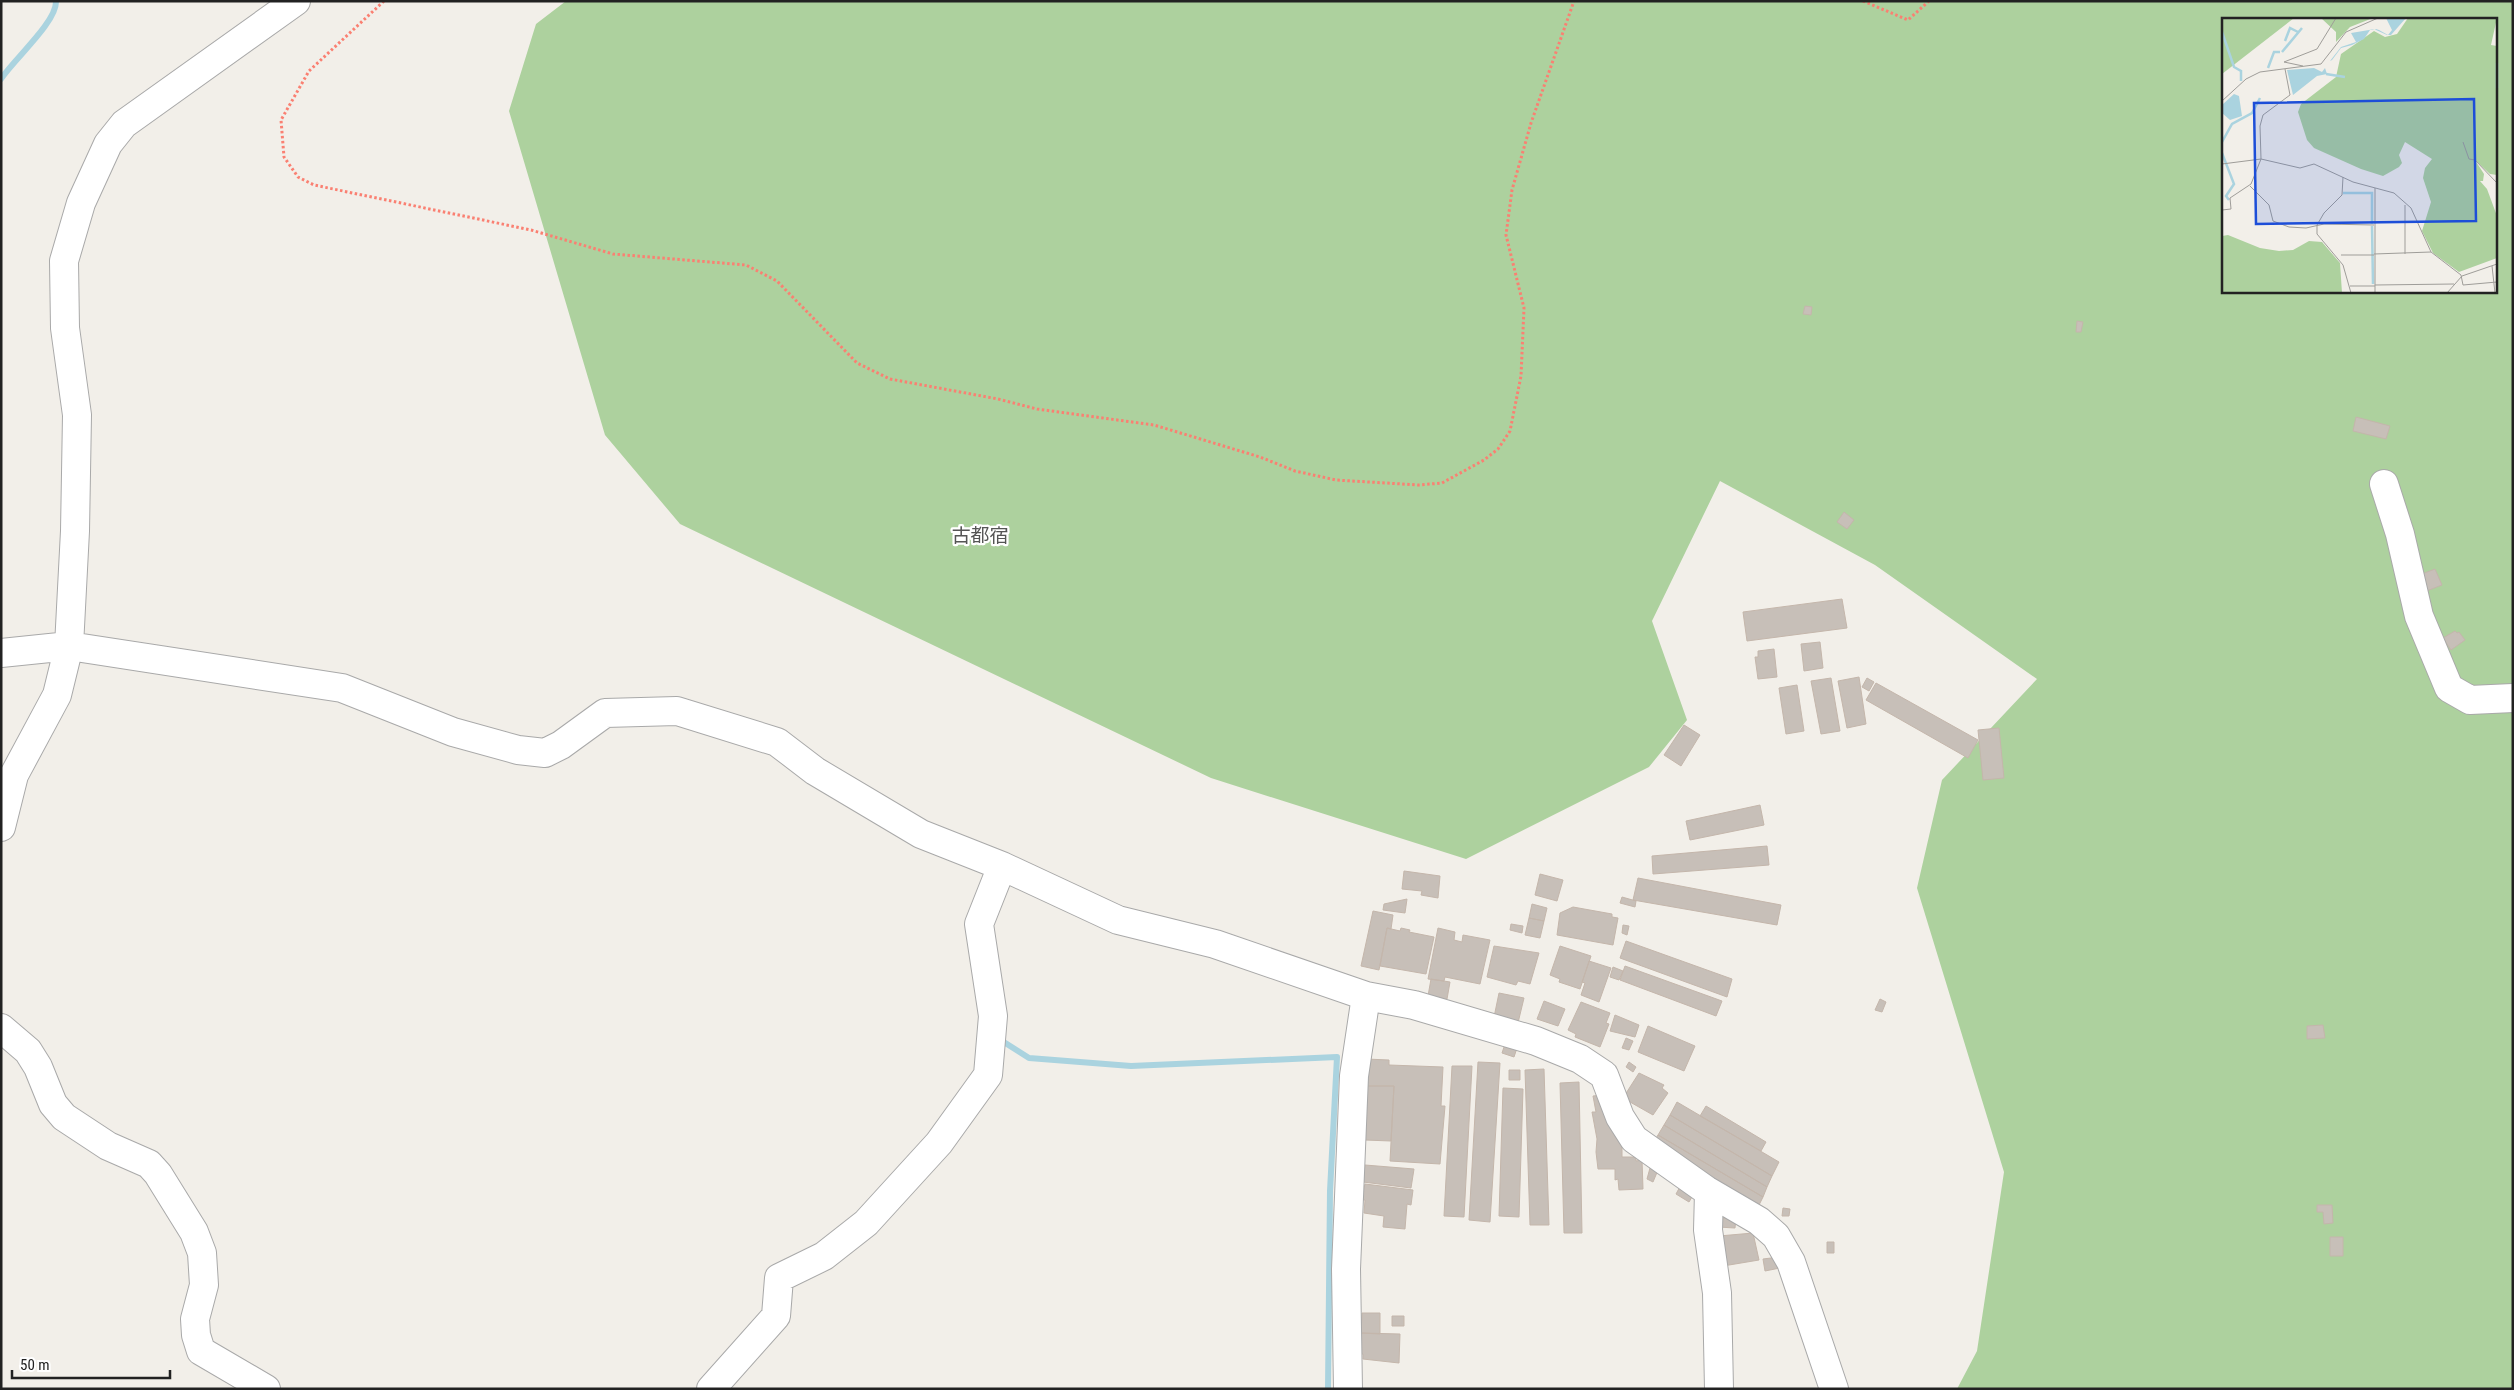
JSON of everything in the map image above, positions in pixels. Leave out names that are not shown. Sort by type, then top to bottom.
[{"type":"street","points":[[1,826],[14,775],[57,695],[69,646],[75,531],[77,415],[65,328],[64,261],[81,203],[108,144],[124,124],[296,1]]},
{"type":"street","points":[[2384,484],[2400,534],[2419,616],[2449,688],[2470,700],[2513,698]]},
{"type":"street","points":[[1,653],[69,646],[342,688],[453,732],[518,750],[545,753],[561,745],[605,714],[677,711],[777,742],[815,771],[921,834],[1002,866],[1118,920],[1215,944],[1366,996],[1414,1005],[1536,1041],[1580,1060],[1604,1075],[1620,1117],[1634,1139],[1709,1192],[1759,1221],[1776,1236],[1791,1262],[1834,1389]]},
{"type":"street","points":[[711,1389],[776,1316],[778,1278],[824,1256],[866,1222],[939,1142],[988,1075],[994,1016],[979,924],[1002,866]]},
{"type":"street","points":[[1348,1389],[1346,1269],[1354,1076],[1366,996]]},
{"type":"street","points":[[1,1028],[28,1051],[38,1068],[52,1104],[64,1118],[108,1146],[149,1164],[158,1174],[194,1232],[202,1253],[204,1285],[195,1319],[196,1335],[201,1351],[266,1389]]},
{"type":"street","points":[[1709,1192],[1708,1230],[1717,1292],[1719,1389]]},
{"type":"path","points":[[384,1],[309,71],[281,120],[284,157],[298,177],[314,185],[530,230],[613,254],[746,265],[778,281],[857,363],[890,379],[998,399],[1037,409],[1154,425],[1260,457],[1295,471],[1336,480],[1419,485],[1442,483],[1484,460],[1498,449],[1510,431],[1521,376],[1524,308],[1506,235],[1512,190],[1531,123],[1574,1]]},
{"type":"path","points":[[1863,1],[1908,20],[1929,1]]},
{"type":"green space","points":[[566,1],[2513,1],[2513,1389],[1957,1389],[1977,1351],[2004,1172],[1917,888],[1942,780],[2037,679],[1875,565],[1720,481],[1652,621],[1687,720],[1649,767],[1466,859],[1211,778],[680,524],[605,435],[509,111],[536,24]]},
{"type":"building","points":[[1805,306],[1812,307],[1811,315],[1803,314]]},
{"type":"building","points":[[2077,321],[2083,322],[2081,332],[2076,332]]},
{"type":"building","points":[[2356,417],[2390,426],[2386,439],[2353,431]]},
{"type":"building","points":[[1844,512],[1854,520],[1847,529],[1837,522]]},
{"type":"building","points":[[2435,569],[2442,585],[2419,594],[2414,577]]},
{"type":"building","points":[[1842,599],[1847,628],[1747,641],[1743,612]]},
{"type":"building","points":[[2455,631],[2459,632],[2465,640],[2451,650],[2443,638]]},
{"type":"building","points":[[1820,642],[1823,668],[1804,671],[1801,644]]},
{"type":"building","points":[[1774,649],[1777,677],[1758,679],[1755,657],[1758,657],[1758,651]]},
{"type":"building","points":[[1859,677],[1866,724],[1847,728],[1838,681]]},
{"type":"building","points":[[1831,678],[1840,731],[1821,734],[1811,681]]},
{"type":"building","points":[[1867,678],[1874,682],[1869,691],[1862,687]]},
{"type":"building","points":[[1876,683],[1978,740],[1968,758],[1866,700]]},
{"type":"building","points":[[1797,685],[1804,731],[1786,734],[1779,688]]},
{"type":"building","points":[[1684,725],[1700,735],[1681,766],[1664,755]]},
{"type":"building","points":[[1999,728],[2004,778],[1983,780],[1978,730]]},
{"type":"building","points":[[1760,805],[1764,825],[1690,840],[1686,821]]},
{"type":"building","points":[[1767,846],[1769,865],[1653,874],[1652,856]]},
{"type":"building","points":[[1404,871],[1440,876],[1438,898],[1421,895],[1422,891],[1402,889]]},
{"type":"building","points":[[1540,874],[1563,880],[1557,901],[1535,895]]},
{"type":"building","points":[[1638,878],[1781,905],[1777,925],[1633,900]]},
{"type":"building","points":[[1622,897],[1636,901],[1635,907],[1620,903]]},
{"type":"building","points":[[1407,899],[1405,913],[1383,910],[1384,904]]},
{"type":"building","points":[[1532,904],[1547,908],[1544,921],[1529,918]]},
{"type":"building","points":[[1573,907],[1612,914],[1612,917],[1618,918],[1613,945],[1557,935],[1560,913]]},
{"type":"building","points":[[1373,911],[1393,915],[1391,929],[1387,928],[1379,970],[1361,966]]},
{"type":"building","points":[[1529,918],[1544,921],[1540,938],[1525,935]]},
{"type":"building","points":[[1511,924],[1523,926],[1522,933],[1510,930]]},
{"type":"building","points":[[1623,925],[1629,926],[1627,935],[1622,933]]},
{"type":"building","points":[[1387,928],[1400,931],[1401,928],[1410,930],[1409,932],[1434,937],[1426,974],[1380,966]]},
{"type":"building","points":[[1438,928],[1455,932],[1454,940],[1462,942],[1463,935],[1490,940],[1480,984],[1445,977],[1444,981],[1428,979]]},
{"type":"building","points":[[1626,941],[1732,979],[1727,997],[1620,958]]},
{"type":"building","points":[[1494,946],[1539,953],[1530,984],[1518,981],[1516,985],[1487,977]]},
{"type":"building","points":[[1560,946],[1591,956],[1580,989],[1559,982],[1560,979],[1550,975]]},
{"type":"building","points":[[1589,961],[1611,968],[1599,1002],[1581,995],[1585,983],[1582,982]]},
{"type":"building","points":[[1625,966],[1722,1001],[1716,1016],[1620,980]]},
{"type":"building","points":[[1613,967],[1623,971],[1619,980],[1610,977]]},
{"type":"building","points":[[1431,979],[1450,982],[1447,999],[1428,996]]},
{"type":"building","points":[[1499,993],[1524,998],[1517,1027],[1493,1022]]},
{"type":"building","points":[[1880,999],[1886,1002],[1882,1012],[1875,1010]]},
{"type":"building","points":[[1544,1001],[1565,1009],[1558,1026],[1537,1019]]},
{"type":"building","points":[[1581,1002],[1610,1013],[1606,1023],[1609,1024],[1600,1047],[1575,1037],[1576,1034],[1568,1030]]},
{"type":"building","points":[[1615,1015],[1639,1025],[1635,1037],[1610,1031]]},
{"type":"building","points":[[2323,1025],[2325,1038],[2307,1039],[2307,1026]]},
{"type":"building","points":[[1648,1026],[1695,1046],[1684,1071],[1638,1052]]},
{"type":"building","points":[[1626,1038],[1633,1041],[1629,1050],[1622,1048]]},
{"type":"building","points":[[1505,1044],[1517,1048],[1514,1057],[1502,1053]]},
{"type":"building","points":[[1366,1059],[1389,1060],[1389,1065],[1443,1067],[1441,1106],[1445,1106],[1440,1164],[1390,1161],[1394,1086],[1365,1086]]},
{"type":"building","points":[[1478,1062],[1500,1063],[1490,1222],[1469,1220]]},
{"type":"building","points":[[1629,1062],[1636,1067],[1633,1072],[1626,1067]]},
{"type":"building","points":[[1452,1066],[1472,1066],[1464,1217],[1444,1216]]},
{"type":"building","points":[[1544,1069],[1549,1225],[1530,1225],[1525,1070]]},
{"type":"building","points":[[1509,1070],[1520,1070],[1520,1080],[1509,1080]]},
{"type":"building","points":[[1639,1073],[1664,1085],[1662,1088],[1668,1093],[1653,1115],[1623,1098]]},
{"type":"building","points":[[1579,1082],[1582,1233],[1564,1233],[1560,1083]]},
{"type":"building","points":[[1367,1086],[1394,1086],[1391,1141],[1365,1140]]},
{"type":"building","points":[[1503,1088],[1523,1089],[1519,1217],[1499,1216]]},
{"type":"building","points":[[1603,1095],[1622,1139],[1622,1157],[1636,1157],[1636,1161],[1642,1160],[1643,1189],[1619,1190],[1618,1179],[1615,1180],[1615,1169],[1598,1169],[1597,1139],[1592,1112],[1596,1112],[1593,1096]]},
{"type":"building","points":[[1677,1102],[1779,1162],[1772,1176],[1670,1115]]},
{"type":"building","points":[[1706,1106],[1766,1142],[1761,1151],[1700,1116]]},
{"type":"building","points":[[1670,1115],[1772,1176],[1767,1187],[1664,1125]]},
{"type":"building","points":[[1664,1125],[1767,1187],[1763,1197],[1658,1135]]},
{"type":"building","points":[[1658,1135],[1763,1197],[1758,1207],[1652,1144]]},
{"type":"building","points":[[1365,1165],[1414,1169],[1411,1188],[1363,1182]]},
{"type":"building","points":[[1650,1168],[1658,1170],[1653,1182],[1647,1179]]},
{"type":"building","points":[[1682,1183],[1695,1192],[1689,1202],[1676,1194]]},
{"type":"building","points":[[1365,1184],[1413,1190],[1411,1205],[1407,1204],[1405,1229],[1383,1227],[1384,1216],[1364,1213],[1365,1200],[1361,1200]]},
{"type":"building","points":[[2317,1205],[2332,1205],[2333,1223],[2324,1224],[2323,1212],[2317,1212]]},
{"type":"building","points":[[1783,1208],[1790,1209],[1789,1216],[1782,1216]]},
{"type":"building","points":[[1718,1218],[1736,1218],[1735,1228],[1718,1227]]},
{"type":"building","points":[[1753,1233],[1759,1260],[1723,1266],[1719,1236]]},
{"type":"building","points":[[2330,1237],[2343,1237],[2343,1256],[2330,1256]]},
{"type":"building","points":[[1827,1242],[1834,1242],[1834,1253],[1827,1253]]},
{"type":"building","points":[[1779,1257],[1780,1268],[1765,1271],[1763,1259]]},
{"type":"building","points":[[1362,1313],[1380,1313],[1380,1334],[1361,1333]]},
{"type":"building","points":[[1392,1316],[1404,1316],[1404,1326],[1392,1326]]},
{"type":"building","points":[[1361,1333],[1400,1334],[1399,1363],[1363,1359],[1363,1354],[1360,1354]]},
{"type":"waterway","points":[[1,79],[50,19],[56,1]]},
{"type":"waterway","points":[[999,1039],[1029,1058],[1131,1066],[1337,1057],[1330,1191],[1328,1389]]},
{"type":"district","name":"古都宿","points":[[980,535]]}]
